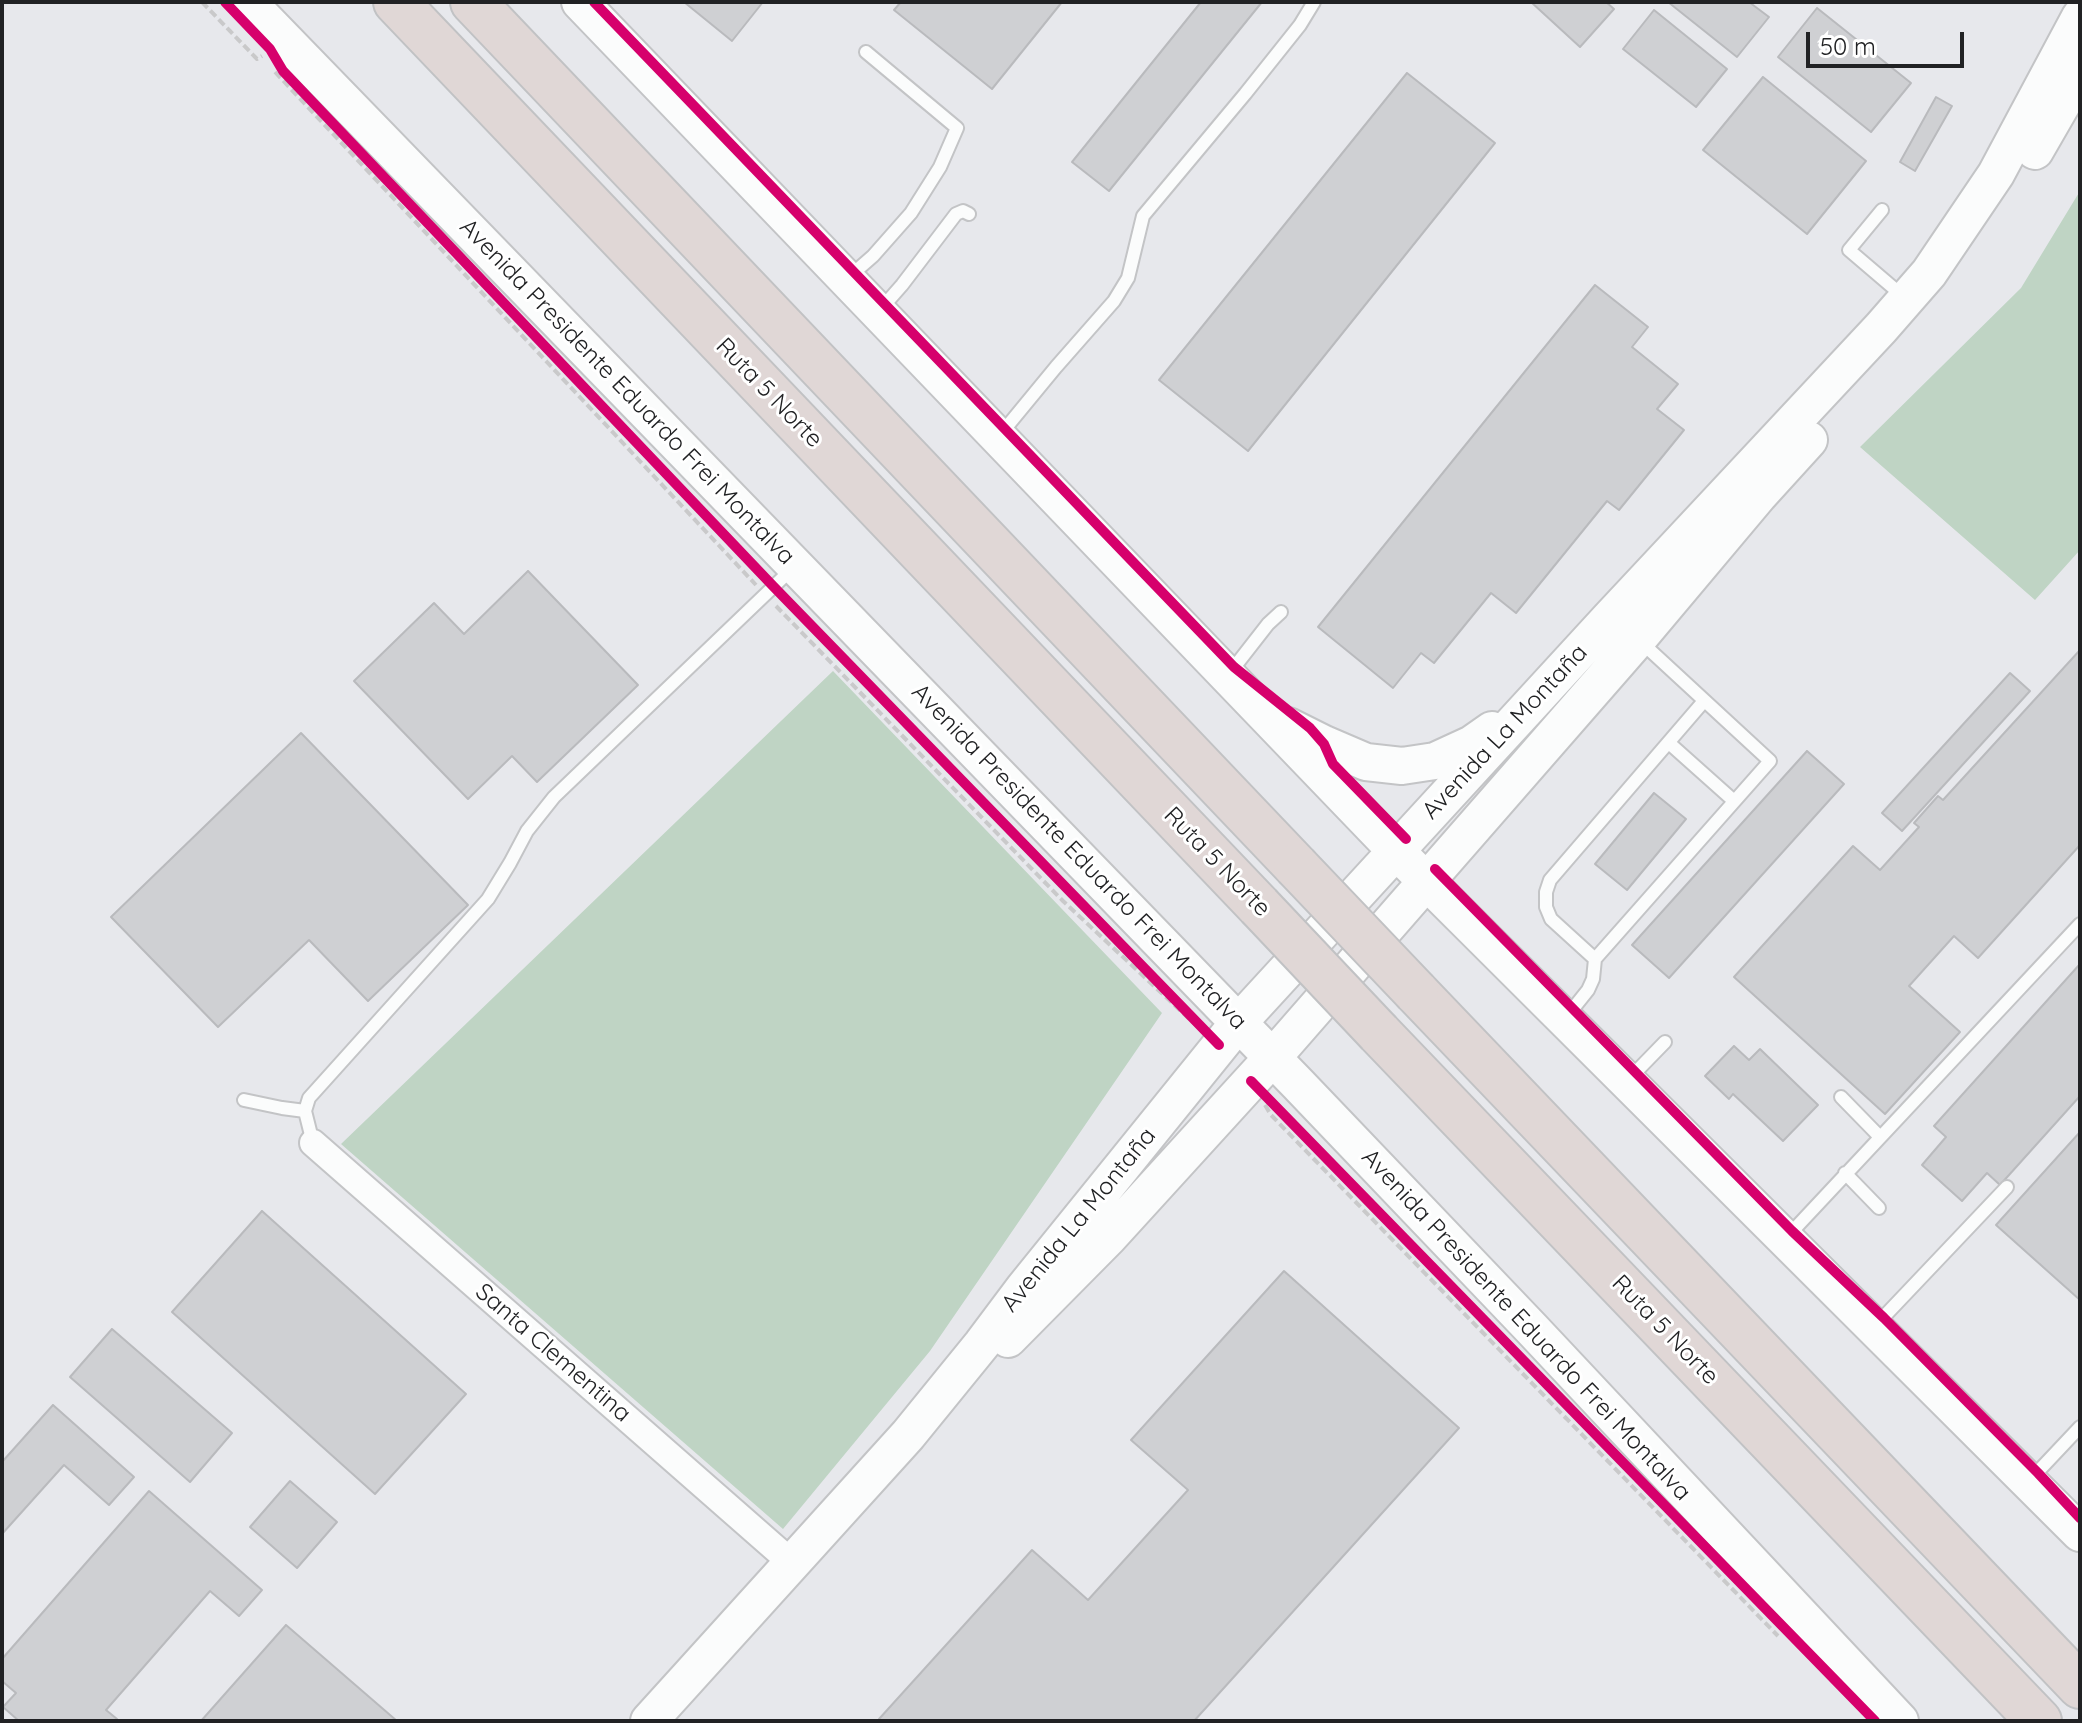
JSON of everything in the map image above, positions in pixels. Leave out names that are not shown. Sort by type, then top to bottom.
[{"type":"highway","name":"Ruta 5 Norte","points":[[396,2],[2039,1721]]},
{"type":"highway","points":[[473,2],[2080,1686]]},
{"type":"main road","name":"Avenida Presidente Eduardo Frei Montalva","points":[[248,2],[795,565],[1262,1069],[1532,1329],[1900,1721]]},
{"type":"main road","points":[[580,2],[1395,850],[2080,1533]]},
{"type":"main road","name":"Avenida La Montaña","points":[[649,1721],[908,1435],[1229,1034],[1395,850],[1907,299],[1946,250],[1996,174],[2080,17]]},
{"type":"main road","name":"Avenida La Montaña","points":[[908,1435],[1053,1295],[1262,1069],[1638,639],[1759,495],[1936,298],[1988,228],[2080,73]]},
{"type":"main road","points":[[1265,714],[1366,762],[1418,765],[1435,761],[1472,744],[1541,693]]},
{"type":"street","name":"Santa Clementina","points":[[313,1143],[792,1563]]},
{"type":"lane","points":[[998,437],[1114,301],[1128,278],[1143,216],[1245,94],[1300,25],[1314,2]]},
{"type":"lane","points":[[846,279],[873,256],[911,213],[940,167],[957,128],[866,52]]},
{"type":"lane","points":[[1882,210],[1849,250],[1907,299]]},
{"type":"lane","points":[[878,312],[956,214],[963,211],[969,214]]},
{"type":"lane","points":[[313,1143],[305,1111],[309,1098],[488,899],[527,831],[554,797],[795,565]]},
{"type":"lane","points":[[1227,675],[1281,612]]},
{"type":"lane","points":[[1564,1019],[1588,990],[1593,979],[1595,959],[1770,761],[1638,639]]},
{"type":"lane","points":[[1595,959],[1551,919],[1546,907],[1550,880],[1704,701]]},
{"type":"lane","points":[[1669,743],[1734,801]]},
{"type":"lane","points":[[1785,1239],[2080,924]]},
{"type":"lane","points":[[1627,1081],[1665,1042]]},
{"type":"lane","points":[[1841,1097],[1880,1137]]},
{"type":"lane","points":[[244,1100],[305,1111]]},
{"type":"lane","points":[[1845,1173],[1879,1208]]},
{"type":"lane","points":[[1873,1328],[2007,1187]]},
{"type":"lane","points":[[2028,1482],[2080,1427]]},
{"type":"path","points":[[202,2],[257,59]]},
{"type":"path","points":[[270,49],[283,71],[719,529]]},
{"type":"path","points":[[271,65],[277,77],[764,594],[1063,901],[1188,1019],[1229,1034]]},
{"type":"path","points":[[1070,891],[1229,1034]]},
{"type":"path","points":[[1262,1069],[1783,1634]]},
{"type":"green space","points":[[2080,191],[2080,550],[2035,600],[1860,447],[2021,288]]},
{"type":"green space","points":[[833,671],[1162,1013],[930,1351],[783,1529],[341,1144]]},
{"type":"building","points":[[684,2],[763,2],[732,41]]},
{"type":"building","points":[[901,2],[1062,2],[992,89],[894,10]]},
{"type":"building","points":[[1201,2],[1262,2],[1109,191],[1072,162]]},
{"type":"building","points":[[1531,2],[1606,2],[1614,9],[1580,47]]},
{"type":"building","points":[[1668,2],[1749,2],[1769,17],[1737,57]]},
{"type":"building","points":[[1817,8],[1911,83],[1871,132],[1778,57]]},
{"type":"building","points":[[1654,10],[1727,69],[1696,107],[1623,49]]},
{"type":"building","points":[[1407,73],[1495,143],[1248,451],[1159,380]]},
{"type":"building","points":[[1763,77],[1866,161],[1807,234],[1703,150]]},
{"type":"building","points":[[1936,97],[1952,106],[1915,171],[1900,162]]},
{"type":"building","points":[[1595,285],[1648,327],[1632,347],[1678,384],[1657,409],[1684,430],[1619,510],[1607,501],[1516,613],[1491,593],[1434,663],[1421,653],[1393,688],[1318,627]]},
{"type":"building","points":[[528,571],[638,685],[537,782],[512,756],[468,799],[354,681],[434,603],[464,634]]},
{"type":"building","points":[[2080,650],[2080,845],[1978,958],[1954,936],[1909,986],[1960,1032],[1885,1114],[1734,977],[1853,846],[1880,870],[1919,827],[1914,823],[1938,796],[1943,800]]},
{"type":"building","points":[[2010,673],[2030,691],[1902,831],[1882,813]]},
{"type":"building","points":[[301,733],[468,905],[368,1001],[309,940],[218,1027],[111,917]]},
{"type":"building","points":[[1807,751],[1844,784],[1669,978],[1632,945]]},
{"type":"building","points":[[1654,793],[1686,819],[1627,890],[1595,864]]},
{"type":"building","points":[[2080,964],[2080,1096],[2000,1185],[1987,1173],[1962,1201],[1922,1165],[1946,1137],[1934,1126]]},
{"type":"building","points":[[1734,1046],[1749,1060],[1760,1049],[1818,1105],[1783,1141],[1733,1094],[1729,1099],[1705,1076]]},
{"type":"building","points":[[2080,1132],[2080,1300],[1996,1225]]},
{"type":"building","points":[[262,1211],[466,1394],[375,1494],[172,1312]]},
{"type":"building","points":[[1284,1271],[1459,1428],[1194,1721],[881,1721],[879,1719],[1032,1550],[1088,1600],[1188,1490],[1131,1440]]},
{"type":"building","points":[[112,1329],[232,1433],[190,1482],[70,1377]]},
{"type":"building","points":[[53,1405],[134,1477],[109,1505],[64,1465],[2,1534],[2,1462]]},
{"type":"building","points":[[290,1481],[337,1522],[297,1568],[250,1527]]},
{"type":"building","points":[[149,1491],[262,1590],[239,1616],[210,1591],[106,1710],[117,1719],[115,1721],[19,1721],[3,1707],[16,1693],[2,1681],[2,1659]]},
{"type":"building","points":[[286,1625],[397,1721],[201,1721]]},
{"type":"cycle path","points":[[225,2],[270,49],[283,71],[773,586],[1219,1045]]},
{"type":"cycle path","points":[[594,2],[1234,667],[1310,728],[1324,744],[1333,764],[1406,839]]},
{"type":"cycle path","points":[[1435,869],[2080,1518]]},
{"type":"cycle path","points":[[1251,1081],[1875,1721]]}]
